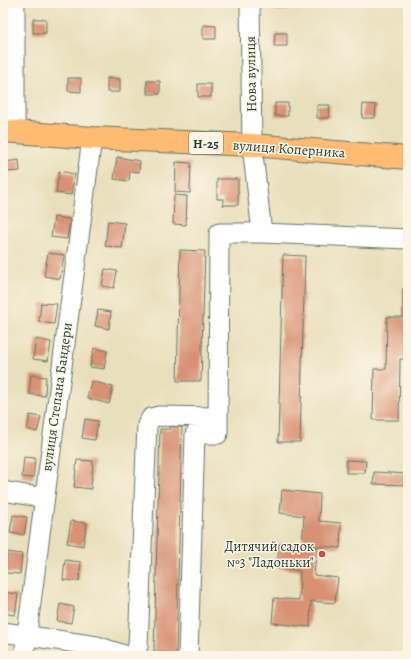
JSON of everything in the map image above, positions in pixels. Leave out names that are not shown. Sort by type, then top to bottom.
[{"type":"main road","name":"вулиця Коперника","points":[[9,131],[92,138],[252,145],[408,158]]},
{"type":"street","points":[[9,131],[16,3]]},
{"type":"street","name":"Нова вулиця","points":[[250,3],[252,145],[262,233]]},
{"type":"street","name":"вулиця Степана Бандери","points":[[24,656],[92,138]]},
{"type":"street","points":[[188,656],[195,434],[218,434],[219,233],[262,233],[408,239]]},
{"type":"street","points":[[134,656],[138,646],[147,425],[151,418],[159,416],[218,417]]},
{"type":"street","points":[[3,491],[44,498]]},
{"type":"street","points":[[3,632],[97,646],[127,656]]},
{"type":"building","points":[[274,3],[287,3],[287,7],[274,7]]},
{"type":"building","points":[[33,19],[46,19],[46,33],[33,33]]},
{"type":"building","points":[[203,25],[216,26],[216,39],[203,39]]},
{"type":"building","points":[[275,33],[287,33],[287,46],[274,46]]},
{"type":"building","points":[[68,78],[81,78],[81,92],[68,91]]},
{"type":"building","points":[[107,78],[120,79],[120,92],[107,92]]},
{"type":"building","points":[[147,81],[160,81],[160,94],[147,94]]},
{"type":"building","points":[[198,84],[211,84],[211,97],[198,97]]},
{"type":"building","points":[[406,94],[408,94],[408,108],[406,108]]},
{"type":"building","points":[[275,103],[288,103],[288,116],[275,116]]},
{"type":"building","points":[[363,104],[376,105],[375,118],[362,118]]},
{"type":"building","points":[[317,105],[330,105],[329,118],[317,118]]},
{"type":"building","points":[[117,157],[140,161],[139,172],[130,171],[129,181],[114,179]]},
{"type":"building","points":[[19,160],[20,171],[5,172],[4,162]]},
{"type":"building","points":[[176,162],[191,163],[190,193],[175,192]]},
{"type":"building","points":[[59,171],[75,174],[71,195],[56,193]]},
{"type":"building","points":[[217,179],[238,179],[238,205],[223,205],[223,199],[217,199]]},
{"type":"building","points":[[174,195],[187,196],[186,225],[173,224]]},
{"type":"building","points":[[54,217],[70,219],[67,239],[51,237]]},
{"type":"building","points":[[108,221],[125,223],[122,248],[105,246]]},
{"type":"building","points":[[3,248],[6,249],[4,262],[3,261]]},
{"type":"building","points":[[180,250],[205,251],[201,381],[177,381]]},
{"type":"building","points":[[48,253],[64,255],[60,279],[44,276]]},
{"type":"building","points":[[283,255],[305,256],[300,442],[278,442]]},
{"type":"building","points":[[105,269],[117,271],[114,288],[102,286]]},
{"type":"building","points":[[403,288],[408,288],[408,359],[400,359],[399,420],[373,420],[374,369],[386,369],[387,317],[403,317]]},
{"type":"building","points":[[41,303],[57,304],[54,324],[39,322]]},
{"type":"building","points":[[98,310],[111,312],[109,329],[95,326]]},
{"type":"building","points":[[36,339],[51,342],[48,361],[33,359]]},
{"type":"building","points":[[94,348],[107,351],[104,369],[90,367]]},
{"type":"building","points":[[31,375],[46,377],[45,396],[29,394]]},
{"type":"building","points":[[91,381],[113,387],[109,404],[87,398]]},
{"type":"building","points":[[30,415],[41,417],[37,432],[27,429]]},
{"type":"building","points":[[85,419],[98,421],[95,440],[82,438]]},
{"type":"building","points":[[170,427],[182,427],[176,655],[154,652],[160,429],[170,429]]},
{"type":"building","points":[[24,457],[35,458],[33,478],[22,477]]},
{"type":"building","points":[[77,460],[93,461],[91,489],[74,487]]},
{"type":"building","points":[[346,460],[366,461],[365,473],[346,473]]},
{"type":"building","points":[[374,472],[408,474],[408,485],[373,484]]},
{"type":"building","points":[[282,490],[320,494],[319,521],[341,523],[340,548],[317,546],[314,575],[338,578],[335,603],[311,601],[310,627],[272,623],[274,598],[299,600],[300,571],[277,568],[279,544],[302,546],[304,516],[280,513]]},
{"type":"building","points":[[13,515],[27,517],[24,535],[10,533]]},
{"type":"building","points":[[71,521],[87,523],[83,546],[67,543]]},
{"type":"building","points":[[7,552],[22,554],[20,574],[5,573]]},
{"type":"building","points":[[65,560],[81,562],[79,581],[63,580]]},
{"type":"building","points":[[3,592],[18,594],[15,615],[3,613]]},
{"type":"building","points":[[60,604],[74,607],[71,623],[57,621]]},
{"type":"building","points":[[3,651],[9,652],[9,656],[3,656]]},
{"type":"place","name":"Дитячий садок №3 \"Ладоньки\"","points":[[322,554]]}]
